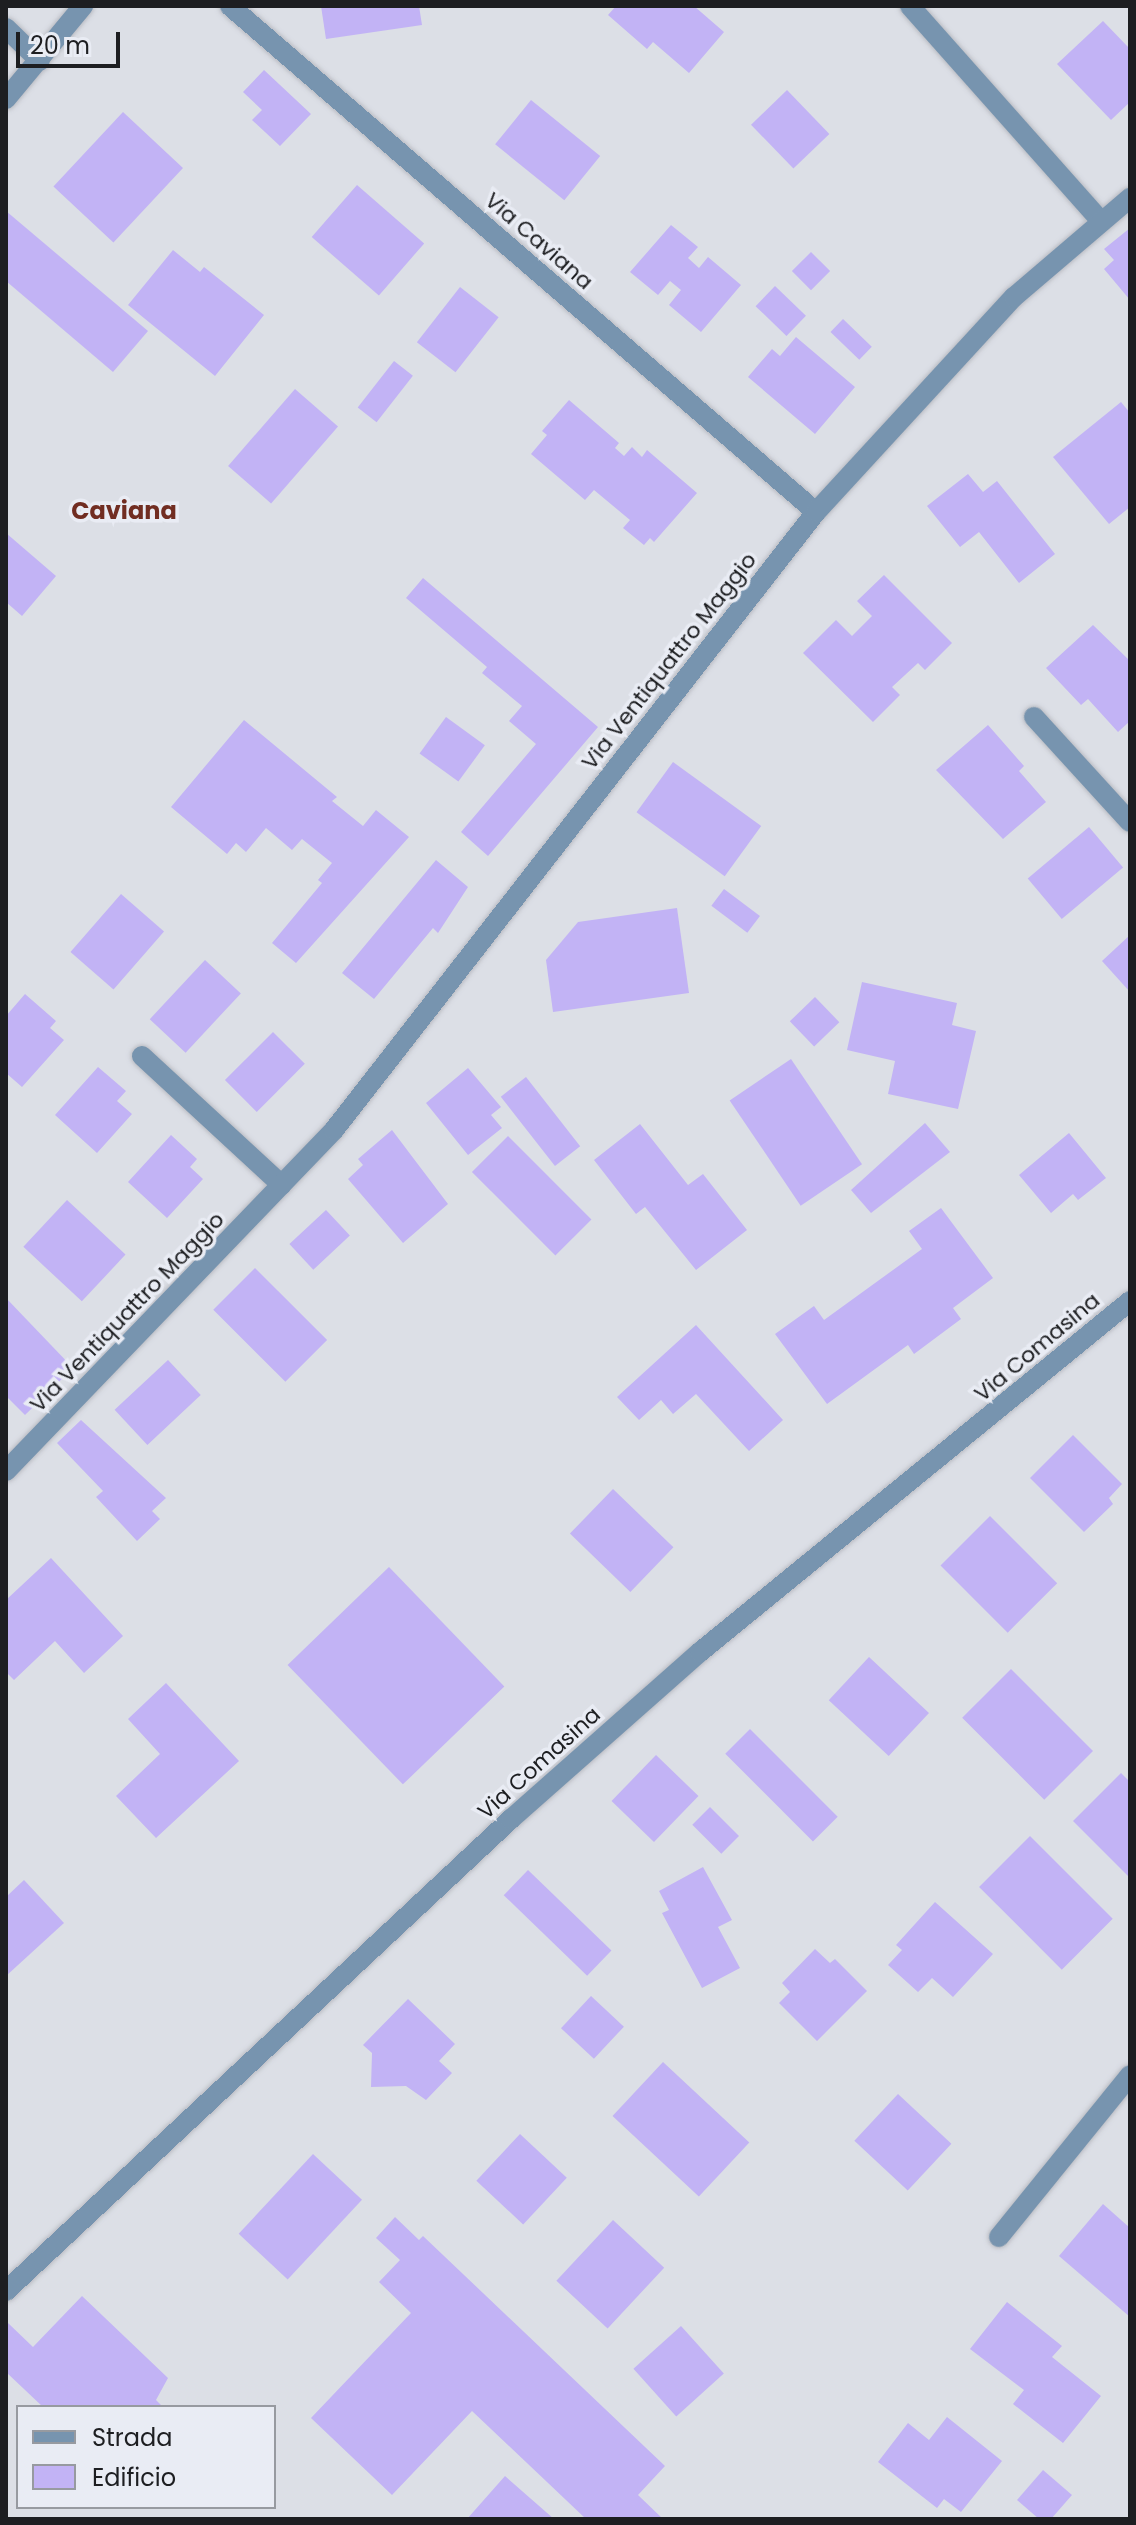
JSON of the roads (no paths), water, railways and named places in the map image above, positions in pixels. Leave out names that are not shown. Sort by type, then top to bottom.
[{"type":"street","points":[[6,99],[83,6]]},
{"type":"street","name":"Via Caviana","points":[[230,6],[816,512]]},
{"type":"street","points":[[910,6],[1101,221]]},
{"type":"street","points":[[6,28],[40,61]]},
{"type":"street","name":"Via Ventiquattro Maggio","points":[[6,1471],[282,1185],[392,1057],[816,512],[1014,297],[1130,198]]},
{"type":"street","points":[[1034,717],[1130,822]]},
{"type":"street","points":[[142,1056],[282,1185]]},
{"type":"street","name":"Via Comasina","points":[[6,2291],[511,1819],[700,1652],[1130,1301]]},
{"type":"street","points":[[999,2237],[1130,2075]]},
{"type":"district","name":"Caviana","points":[[124,511]]}]
